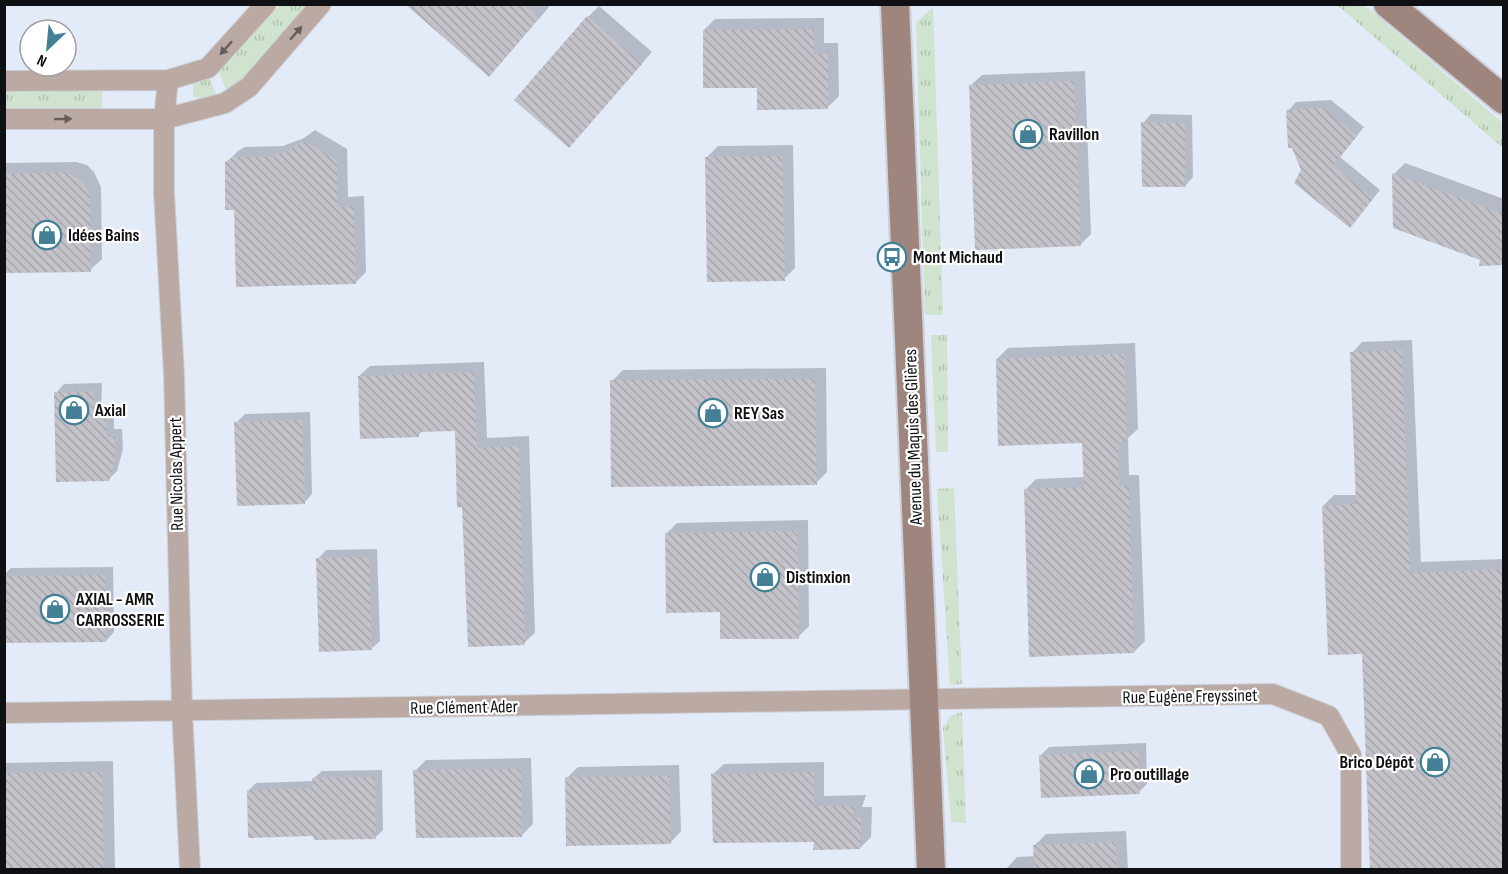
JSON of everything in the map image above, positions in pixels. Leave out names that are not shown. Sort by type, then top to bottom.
[{"type":"main road","name":"Avenue du Maquis des Glières","points":[[895,4],[931,870]]},
{"type":"main road","points":[[1388,4],[1500,99]]},
{"type":"street","points":[[4,81],[168,80],[208,68],[266,4]]},
{"type":"street","points":[[4,119],[164,119],[225,103],[249,87],[321,4]]},
{"type":"street","name":"Rue Nicolas Appert","points":[[168,80],[164,119],[164,192],[174,375],[182,710],[190,870]]},
{"type":"street","name":"Rue Eugène Freyssinet","points":[[924,701],[1273,694],[1329,716],[1351,755],[1351,870]]},
{"type":"street","name":"Rue Clément Ader","points":[[4,713],[924,701]]},
{"type":"shaded area","points":[[5,5],[1503,5],[1503,869],[5,869]]},
{"type":"green space","points":[[280,5],[311,5],[242,82],[227,92],[218,70]]},
{"type":"green space","points":[[1337,5],[1364,5],[1503,123],[1503,148]]},
{"type":"green space","points":[[933,7],[943,315],[925,315],[916,23]]},
{"type":"green space","points":[[208,75],[216,94],[209,99],[193,97],[193,84]]},
{"type":"green space","points":[[102,86],[102,113],[5,114],[4,88]]},
{"type":"green space","points":[[931,335],[947,335],[948,452],[936,452]]},
{"type":"green space","points":[[954,488],[962,684],[950,685],[937,489]]},
{"type":"green space","points":[[962,712],[966,823],[951,822],[943,728],[950,716]]},
{"type":"building","points":[[405,4],[523,4],[539,18],[489,77]]},
{"type":"building","points":[[587,16],[642,64],[569,148],[514,100]]},
{"type":"building","points":[[814,29],[814,54],[828,53],[828,109],[757,110],[757,88],[703,88],[703,30]]},
{"type":"building","points":[[1074,81],[1081,246],[975,250],[969,85]]},
{"type":"building","points":[[1323,108],[1357,136],[1333,166],[1373,199],[1350,228],[1294,183],[1301,170],[1292,148],[1288,148],[1286,110]]},
{"type":"building","points":[[1141,122],[1185,123],[1185,187],[1142,187]]},
{"type":"building","points":[[303,141],[337,160],[337,207],[354,207],[356,284],[236,287],[234,210],[225,210],[225,162],[233,157],[271,157]]},
{"type":"building","points":[[782,156],[785,281],[707,282],[705,157]]},
{"type":"building","name":"Idées Bains","points":[[65,172],[79,179],[88,190],[91,272],[4,273],[4,174]]},
{"type":"building","points":[[1392,173],[1503,214],[1503,265],[1479,266],[1480,260],[1393,228]]},
{"type":"building","name":"Brico Dépôt","points":[[1402,350],[1410,573],[1503,569],[1503,870],[1370,870],[1362,654],[1328,655],[1322,506],[1356,504],[1350,352]]},
{"type":"building","points":[[1124,354],[1127,441],[1118,442],[1119,486],[1129,486],[1134,653],[1029,657],[1024,489],[1084,487],[1082,443],[998,446],[996,359]]},
{"type":"building","points":[[474,372],[477,448],[519,446],[525,645],[468,647],[462,507],[457,508],[455,431],[418,432],[419,437],[360,439],[358,376]]},
{"type":"building","name":"REY Sas","points":[[815,379],[817,485],[611,487],[610,380]]},
{"type":"building","points":[[94,391],[93,419],[106,418],[107,437],[115,437],[115,459],[109,481],[56,482],[54,392]]},
{"type":"building","points":[[302,420],[305,504],[237,506],[234,422]]},
{"type":"building","points":[[797,531],[799,639],[720,639],[720,612],[666,613],[665,533]]},
{"type":"building","points":[[369,557],[372,650],[319,652],[316,558]]},
{"type":"building","name":"AXIAL - AMR CARROSSERIE","points":[[105,575],[106,642],[4,643],[4,576]]},
{"type":"building","name":"Pro outillage","points":[[1138,751],[1140,794],[1041,798],[1039,755]]},
{"type":"building","points":[[521,769],[522,837],[416,838],[413,770]]},
{"type":"building","points":[[102,772],[104,870],[4,870],[4,773]]},
{"type":"building","points":[[814,772],[814,806],[856,806],[852,817],[861,818],[860,849],[813,850],[814,842],[713,843],[711,774]]},
{"type":"building","points":[[669,776],[671,844],[566,846],[565,777]]},
{"type":"building","points":[[375,777],[376,839],[314,840],[313,836],[248,838],[247,790],[313,788],[312,778]]},
{"type":"building","points":[[1116,842],[1117,870],[1034,870],[1033,845]]},
{"type":"place","name":"Ravillon","points":[[1028,134]]},
{"type":"place","name":"Idées Bains","points":[[47,235]]},
{"type":"place","name":"Mont Michaud","points":[[892,257]]},
{"type":"place","name":"Axial","points":[[74,410]]},
{"type":"place","name":"REY Sas","points":[[713,413]]},
{"type":"place","name":"Distinxion","points":[[765,577]]},
{"type":"place","name":"AXIAL - AMR CARROSSERIE","points":[[55,609]]},
{"type":"place","name":"Brico Dépôt","points":[[1435,762]]},
{"type":"place","name":"Pro outillage","points":[[1089,774]]}]
